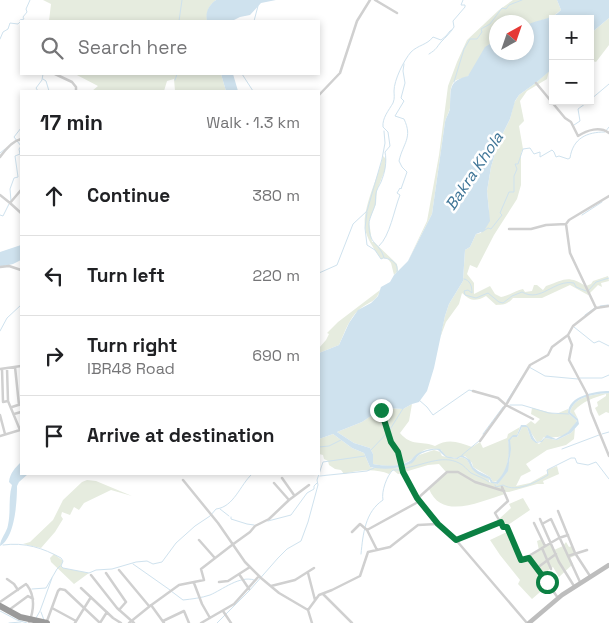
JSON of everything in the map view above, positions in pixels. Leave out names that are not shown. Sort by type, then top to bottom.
[{"type":"highway","points":[[0,606],[30,621],[47,623]]},
{"type":"main road","points":[[528,623],[574,586],[608,567]]},
{"type":"street","points":[[320,94],[340,73],[357,21],[370,0]]},
{"type":"street","points":[[375,0],[397,14]]},
{"type":"street","points":[[57,75],[72,82],[76,90]]},
{"type":"street","points":[[536,83],[565,118],[571,122],[578,136],[587,131],[601,128],[609,133]]},
{"type":"street","points":[[0,156],[11,144],[20,139]]},
{"type":"street","points":[[10,203],[20,191]]},
{"type":"street","points":[[0,195],[20,212]]},
{"type":"street","points":[[509,229],[534,229],[546,225],[566,224],[569,220],[609,196]]},
{"type":"street","points":[[566,224],[570,253],[596,308]]},
{"type":"street","points":[[0,267],[9,266],[20,270]]},
{"type":"street","points":[[480,441],[506,405],[530,365],[548,355],[552,347],[568,335],[573,326],[596,308],[609,306]]},
{"type":"street","points":[[568,335],[572,345],[569,360],[588,396],[591,412],[609,456]]},
{"type":"street","points":[[8,401],[3,402],[1,369],[20,366]]},
{"type":"street","points":[[12,407],[20,404],[15,367]]},
{"type":"street","points":[[0,436],[20,430],[8,401],[7,368]]},
{"type":"street","points":[[473,391],[497,397],[506,405],[533,419]]},
{"type":"street","points":[[381,410],[391,442],[398,452],[402,466],[417,498],[438,524],[456,540],[528,623]]},
{"type":"street","points":[[14,414],[20,412]]},
{"type":"street","points":[[0,415],[5,434]]},
{"type":"street","points":[[366,529],[418,502],[417,498],[447,472],[458,472],[475,482],[504,491]]},
{"type":"street","points":[[282,478],[294,495]]},
{"type":"street","points":[[183,480],[250,567],[271,586],[308,610],[312,623]]},
{"type":"street","points":[[274,483],[288,500]]},
{"type":"street","points":[[91,575],[119,610],[132,622],[150,605],[179,585],[204,580],[201,568],[250,532],[255,526],[269,519],[288,500],[309,485]]},
{"type":"street","points":[[502,487],[508,503],[495,513],[503,527],[507,527],[521,560],[559,538],[568,535]]},
{"type":"street","points":[[558,511],[575,553],[590,576]]},
{"type":"street","points":[[540,519],[559,562],[574,586]]},
{"type":"street","points":[[542,524],[551,520],[580,582]]},
{"type":"street","points":[[456,540],[501,522]]},
{"type":"street","points":[[534,523],[545,546]]},
{"type":"street","points":[[352,532],[360,524],[366,529],[377,550]]},
{"type":"street","points":[[308,610],[319,595],[360,576],[368,552],[394,545],[418,524],[438,524]]},
{"type":"street","points":[[199,540],[214,557]]},
{"type":"street","points":[[542,548],[551,569]]},
{"type":"street","points":[[568,556],[588,550]]},
{"type":"street","points":[[537,568],[556,554]]},
{"type":"street","points":[[527,557],[558,598]]},
{"type":"street","points":[[219,582],[228,581],[250,567]]},
{"type":"street","points":[[271,586],[295,580],[314,568]]},
{"type":"street","points":[[119,570],[163,622],[184,612],[189,623]]},
{"type":"street","points":[[106,573],[126,602],[119,610]]},
{"type":"street","points":[[308,573],[315,600]]},
{"type":"street","points":[[240,574],[249,589]]},
{"type":"street","points":[[201,623],[207,622],[210,618],[234,604],[259,576]]},
{"type":"street","points":[[7,579],[18,590]]},
{"type":"street","points":[[194,582],[202,604],[210,618]]},
{"type":"street","points":[[0,602],[27,585],[32,592],[33,600],[30,621]]},
{"type":"street","points":[[81,588],[113,618],[121,623]]},
{"type":"street","points":[[47,623],[58,591],[61,589],[65,590],[100,623],[107,612]]},
{"type":"street","points":[[323,594],[352,623]]},
{"type":"street","points":[[8,611],[28,596],[33,600]]},
{"type":"street","points":[[52,608],[75,622],[91,598]]},
{"type":"street","points":[[223,611],[231,623]]},
{"type":"shaded area","points":[[43,0],[216,0],[208,9],[207,20],[49,20],[51,4]]},
{"type":"shaded area","points":[[513,0],[557,0],[561,10],[555,15],[549,15],[549,18],[534,23],[534,15],[494,15]]},
{"type":"shaded area","points":[[609,18],[609,45],[596,62],[594,61],[594,31]]},
{"type":"shaded area","points":[[489,19],[489,44],[472,72],[468,76],[453,82],[450,108],[445,122],[432,214],[407,263],[427,221],[439,155],[448,86],[467,40]]},
{"type":"shaded area","points":[[549,71],[547,79],[527,91],[520,101],[524,121],[519,126],[523,149],[521,153],[521,185],[517,199],[494,235],[477,268],[470,265],[467,274],[474,283],[474,294],[490,286],[495,294],[501,297],[523,289],[525,292],[532,291],[534,285],[543,290],[546,286],[566,279],[575,280],[586,286],[593,281],[608,276],[609,281],[601,283],[602,287],[598,285],[588,295],[570,285],[542,298],[513,298],[508,303],[501,305],[496,305],[486,296],[473,300],[462,293],[459,304],[446,322],[440,338],[449,304],[463,281],[465,250],[470,247],[476,234],[481,233],[489,211],[487,191],[498,143],[519,95]]},
{"type":"shaded area","points":[[77,75],[221,75],[226,90],[175,90],[174,79],[167,81],[164,90],[93,90],[98,86]]},
{"type":"shaded area","points":[[383,156],[386,159],[385,170],[377,190],[376,204],[369,221],[372,242],[397,264],[398,271],[394,275],[391,263],[387,258],[381,259],[369,241],[365,228],[368,202]]},
{"type":"shaded area","points":[[380,290],[374,299],[360,309],[353,317],[339,345],[320,353],[320,347],[329,334],[327,333],[338,322]]},
{"type":"shaded area","points":[[609,393],[609,413],[606,412],[599,416],[595,408],[598,406],[597,402],[606,394],[588,400],[577,408],[574,411],[578,419],[570,412],[580,399]]},
{"type":"shaded area","points":[[412,404],[409,421],[400,433],[412,442],[435,446],[444,442],[453,442],[472,447],[480,442],[483,448],[507,438],[508,434],[520,427],[517,435],[508,441],[510,448],[506,471],[498,481],[493,482],[490,477],[473,467],[472,463],[465,456],[456,458],[445,456],[441,450],[434,449],[423,451],[409,461],[396,466],[373,464],[373,454],[370,448],[354,443],[337,432],[362,422],[383,408],[403,409]]},
{"type":"shaded area","points":[[532,408],[556,414],[568,409],[568,413],[577,421],[564,435],[560,437],[544,437],[541,441],[537,442],[526,425],[531,421],[535,424],[540,419],[531,414]]},
{"type":"shaded area","points":[[522,427],[527,427],[531,439],[539,444],[545,438],[557,440],[571,433],[575,428],[574,439],[566,445],[547,450],[526,464],[531,471],[521,476],[516,486],[530,483],[548,473],[547,470],[557,466],[559,474],[543,481],[544,484],[504,492],[505,494],[463,506],[443,504],[435,499],[429,489],[446,472],[439,464],[428,465],[398,474],[393,470],[389,474],[366,470],[344,474],[341,470],[329,465],[323,455],[320,454],[320,439],[333,434],[352,448],[364,453],[370,467],[373,468],[396,468],[410,464],[419,455],[434,450],[440,452],[442,456],[466,459],[474,470],[489,479],[489,482],[498,484],[509,464],[509,440],[517,437]]},
{"type":"shaded area","points":[[87,480],[96,481],[132,496],[111,490],[84,503],[79,510],[74,507],[70,515],[62,512],[61,516],[63,519],[41,548],[23,544],[30,542],[53,520],[63,500],[82,482]]},
{"type":"shaded area","points":[[523,498],[530,510],[503,527],[499,519],[511,508],[509,504]]},
{"type":"shaded area","points":[[509,531],[522,560],[539,550],[537,541],[542,539],[545,546],[551,543],[554,550],[563,546],[566,542],[569,547],[572,546],[576,555],[570,558],[573,564],[559,577],[553,567],[539,577],[546,587],[532,599],[518,584],[520,580],[490,540]]},
{"type":"shaded area","points":[[54,554],[63,561],[61,566],[63,568],[89,573],[74,584],[51,562],[50,558]]},
{"type":"water","points":[[216,0],[276,0],[261,3],[250,15],[234,20],[207,20],[208,9]]},
{"type":"water","points":[[557,0],[609,0],[609,18],[594,31],[594,15],[554,15],[561,10]]},
{"type":"water","name":"Bakra Khola","points":[[549,18],[549,72],[519,95],[498,143],[487,191],[490,221],[484,231],[476,234],[470,247],[465,250],[463,281],[449,304],[445,316],[427,391],[419,402],[403,409],[383,408],[362,422],[337,432],[354,443],[370,448],[373,454],[373,464],[400,465],[422,451],[440,449],[446,456],[456,458],[462,455],[470,460],[473,467],[478,471],[490,477],[493,482],[496,482],[506,468],[509,451],[508,440],[513,435],[517,435],[521,425],[528,427],[537,442],[547,435],[556,439],[568,432],[577,421],[568,413],[572,402],[590,393],[609,391],[609,393],[586,397],[576,402],[570,412],[578,419],[579,424],[571,433],[557,440],[545,438],[542,442],[536,443],[531,439],[527,427],[522,427],[517,437],[513,437],[510,440],[511,449],[508,471],[498,484],[491,483],[489,479],[472,469],[466,459],[460,457],[458,459],[447,458],[438,450],[423,453],[412,463],[401,467],[385,469],[370,467],[364,453],[352,448],[333,434],[320,439],[320,353],[339,345],[349,323],[358,310],[371,303],[378,296],[381,287],[390,282],[394,275],[408,261],[432,214],[445,122],[450,109],[451,91],[454,83],[468,76],[485,47],[489,44],[489,60],[534,60],[534,23]]},
{"type":"water","points":[[221,75],[233,75],[238,90],[226,90]]},
{"type":"water","points":[[20,245],[20,260],[0,267],[0,252]]},
{"type":"water","points":[[20,463],[20,475],[27,475],[17,486],[16,510],[12,528],[5,542],[0,546],[9,520],[12,485],[9,482],[13,471]]},
{"type":"waterway","points":[[20,20],[24,19],[23,17],[27,12],[26,9],[30,0]]},
{"type":"waterway","points":[[179,20],[182,0]]},
{"type":"waterway","points":[[429,54],[454,27],[453,21],[465,7],[465,5],[461,5],[463,0]]},
{"type":"waterway","points":[[454,82],[464,49],[470,39],[477,39],[482,32],[481,29],[490,24],[502,8],[506,9],[509,5],[522,0]]},
{"type":"waterway","points":[[254,20],[258,6]]},
{"type":"waterway","points":[[0,39],[10,23],[18,24],[20,22]]},
{"type":"waterway","points":[[397,272],[396,264],[390,259],[384,258],[371,238],[369,227],[376,193],[385,171],[385,152],[390,146],[388,132],[383,127],[384,120],[394,101],[394,86],[411,52],[433,37],[441,40],[452,30]]},
{"type":"waterway","points":[[379,246],[389,229],[400,195],[397,193],[401,189],[407,172],[399,161],[407,136],[407,126],[404,119],[395,116],[404,101],[401,98],[405,83],[404,64]]},
{"type":"waterway","points":[[37,90],[36,88],[42,80],[43,75]]},
{"type":"waterway","points":[[175,80],[177,75]]},
{"type":"waterway","points":[[243,75],[252,90]]},
{"type":"waterway","points":[[43,79],[46,81],[49,90]]},
{"type":"waterway","points":[[594,97],[609,84]]},
{"type":"waterway","points":[[574,125],[580,121],[578,109],[584,105]]},
{"type":"waterway","points":[[482,232],[488,228],[491,229],[502,215],[500,213],[509,192],[514,192],[514,176],[517,169],[515,164],[518,164],[523,149],[530,148],[534,154],[540,152],[540,157],[552,150],[556,157],[568,159],[578,141],[592,133],[605,132],[609,127]]},
{"type":"waterway","points":[[20,129],[14,137],[20,145]]},
{"type":"waterway","points":[[320,273],[337,265],[353,224],[367,211],[382,159],[385,143],[384,131]]},
{"type":"waterway","points":[[20,148],[20,154]]},
{"type":"waterway","points":[[0,153],[5,149]]},
{"type":"waterway","points":[[11,201],[10,189],[14,178],[18,177],[15,156],[20,154]]},
{"type":"waterway","points":[[582,215],[602,202]]},
{"type":"waterway","points":[[0,215],[3,216],[9,204]]},
{"type":"waterway","points":[[367,212],[365,228],[367,245],[375,250],[381,259],[383,258]]},
{"type":"waterway","points":[[589,290],[596,282],[609,278]]},
{"type":"waterway","points":[[464,279],[469,282],[472,290],[472,293],[468,290],[464,291],[465,295],[476,298],[488,293],[503,303],[512,296],[522,292],[535,295],[560,284],[574,283],[576,287],[586,291]]},
{"type":"waterway","points":[[600,306],[608,305]]},
{"type":"waterway","points":[[0,331],[7,318],[20,306]]},
{"type":"waterway","points":[[585,315],[596,307]]},
{"type":"waterway","points":[[574,327],[594,343],[599,341],[609,346]]},
{"type":"waterway","points":[[529,367],[545,376],[578,379]]},
{"type":"waterway","points":[[580,378],[602,378],[609,375]]},
{"type":"waterway","points":[[507,401],[522,377]]},
{"type":"waterway","points":[[419,400],[433,415],[469,390],[473,391]]},
{"type":"waterway","points":[[510,405],[522,405],[549,413],[569,414]]},
{"type":"waterway","points":[[371,450],[389,431],[404,407]]},
{"type":"waterway","points":[[483,434],[503,407]]},
{"type":"waterway","points":[[602,434],[609,432]]},
{"type":"waterway","points":[[562,449],[599,435]]},
{"type":"waterway","points":[[320,447],[329,446],[341,440]]},
{"type":"waterway","points":[[462,455],[479,441]]},
{"type":"waterway","points":[[320,471],[323,462],[365,456]]},
{"type":"waterway","points":[[495,485],[496,487],[503,485],[514,488],[526,486],[548,475],[547,470],[571,458],[575,458],[577,463],[588,465],[596,462],[609,479]]},
{"type":"waterway","points":[[404,468],[432,461],[446,460],[461,464],[471,473],[489,482]]},
{"type":"waterway","points":[[320,476],[367,471],[374,468]]},
{"type":"waterway","points":[[361,554],[364,531],[369,517],[383,500],[384,488],[391,472],[393,470],[401,470]]},
{"type":"waterway","points":[[3,545],[19,544],[41,549],[61,558],[63,561],[61,566],[63,568],[89,573],[136,562],[147,561],[153,564],[162,562],[176,543],[195,526],[210,516],[216,509],[228,504],[251,475]]},
{"type":"waterway","points":[[217,623],[287,549],[301,541],[318,485],[319,475]]},
{"type":"waterway","points":[[268,521],[291,515],[317,483]]},
{"type":"waterway","points":[[220,509],[229,516]]},
{"type":"waterway","points":[[231,517],[231,519],[254,525]]},
{"type":"waterway","points":[[133,564],[170,590]]},
{"type":"waterway","points":[[32,589],[46,588],[60,566]]},
{"type":"waterway","points":[[36,618],[52,578]]},
{"type":"waterway","points":[[171,591],[183,600],[200,598],[237,581],[254,580]]},
{"type":"waterway","points":[[0,611],[27,623]]},
{"type":"waterway","points":[[41,612],[44,620]]},
{"type":"waterway","points":[[9,623],[21,622]]},
{"type":"route","points":[[381,410],[391,442],[398,452],[403,472],[417,498],[438,524],[456,540],[501,522],[503,527],[507,527],[521,560],[529,558],[547,582]]}]
